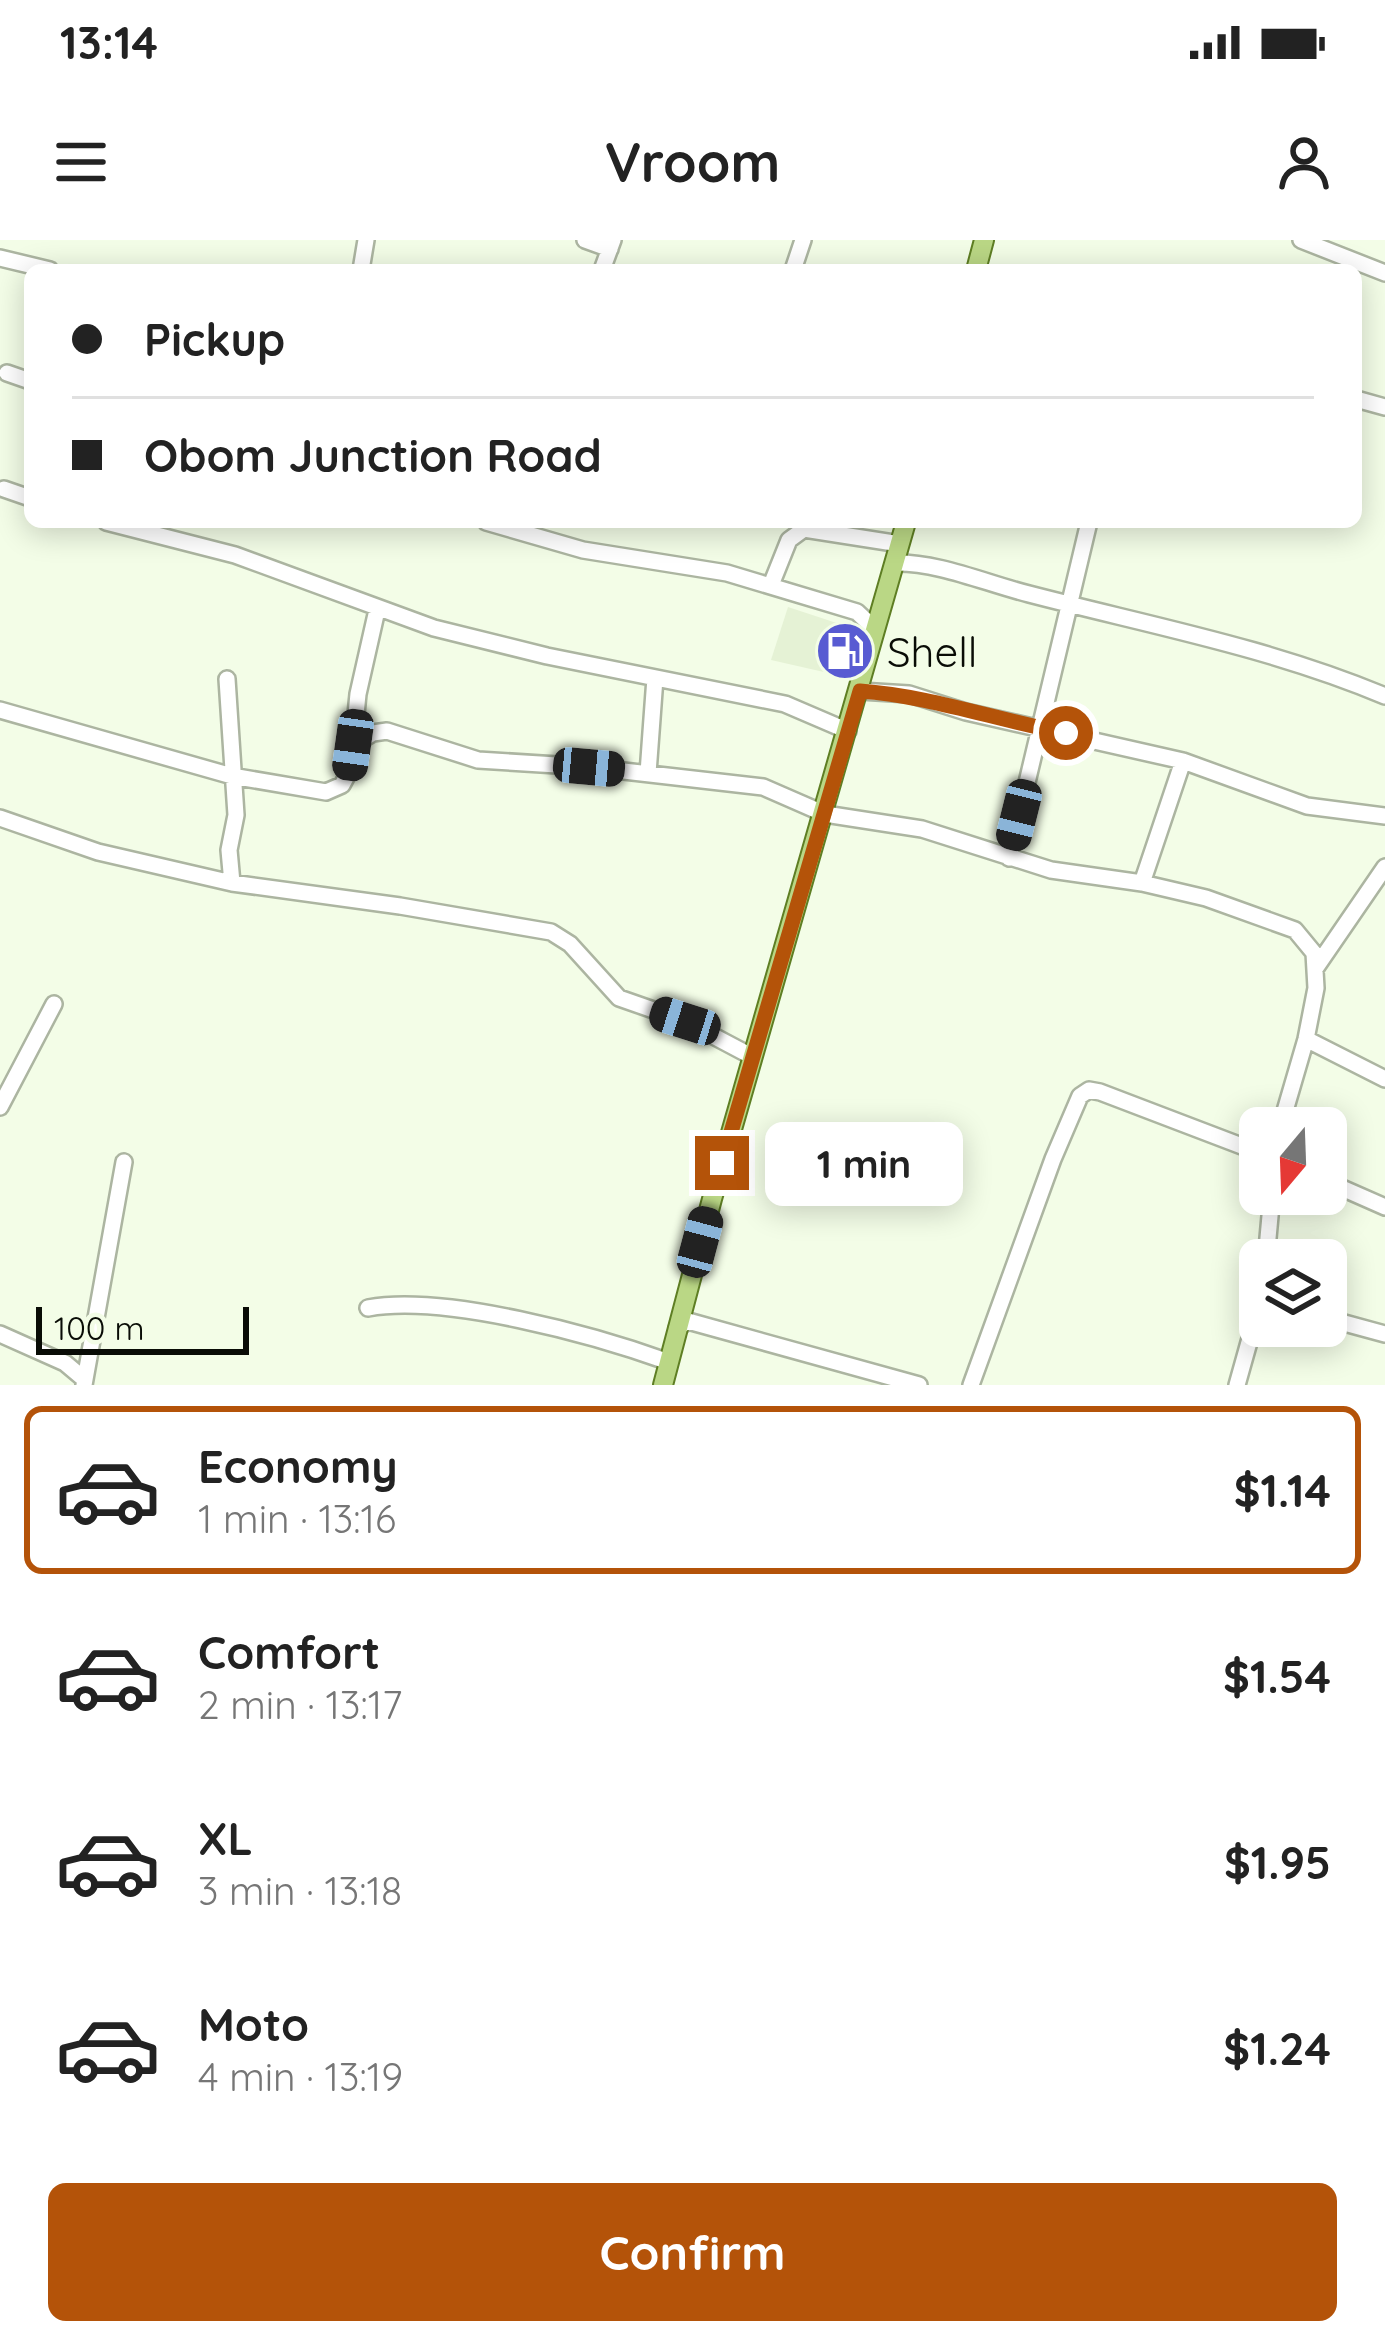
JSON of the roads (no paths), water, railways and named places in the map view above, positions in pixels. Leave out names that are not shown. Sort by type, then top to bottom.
[{"type":"main road","points":[[663,1385],[904,528]]},
{"type":"street","points":[[585,240],[611,244]]},
{"type":"street","points":[[1301,240],[1385,273]]},
{"type":"street","points":[[7,373],[24,379]]},
{"type":"street","points":[[4,489],[24,496]]},
{"type":"street","points":[[129,528],[235,555],[377,610],[496,644],[785,704],[848,730]]},
{"type":"street","points":[[507,528],[584,550],[727,573],[857,611],[874,628]]},
{"type":"street","points":[[1009,858],[1088,528]]},
{"type":"street","points":[[771,585],[789,540],[804,529],[1230,644],[1385,696]]},
{"type":"street","points":[[0,710],[232,776],[335,790],[349,772],[358,694],[377,610]]},
{"type":"street","points":[[648,773],[655,678]]},
{"type":"street","points":[[226,679],[236,815],[230,850],[232,883]]},
{"type":"street","points":[[860,691],[909,694],[1183,761],[1307,806],[1385,816]]},
{"type":"street","points":[[353,745],[387,731],[478,760],[763,787],[825,814],[922,829],[1051,870],[1142,884],[1259,914],[1295,931],[1314,953],[1316,988],[1286,1107]]},
{"type":"street","points":[[1142,884],[1183,761]]},
{"type":"street","points":[[0,818],[98,852],[232,883],[400,905],[551,932],[570,944],[619,998],[685,1021],[754,1057]]},
{"type":"street","points":[[1315,969],[1385,867]]},
{"type":"street","points":[[0,1107],[54,1004]]},
{"type":"street","points":[[1306,1040],[1385,1079]]},
{"type":"street","points":[[971,1385],[1080,1096],[1089,1090],[1100,1092],[1239,1145]]},
{"type":"street","points":[[84,1382],[124,1162]]},
{"type":"street","points":[[1347,1190],[1385,1207]]},
{"type":"street","points":[[368,1308],[399,1303],[476,1314],[604,1338],[669,1362]]},
{"type":"street","points":[[677,1328],[688,1322],[718,1328],[919,1385]]},
{"type":"street","points":[[1347,1324],[1385,1334]]},
{"type":"street","points":[[0,1334],[65,1363],[84,1382]]},
{"type":"street","points":[[1238,1385],[1248,1347]]},
{"type":"place","name":"Shell","points":[[845,651]]}]
